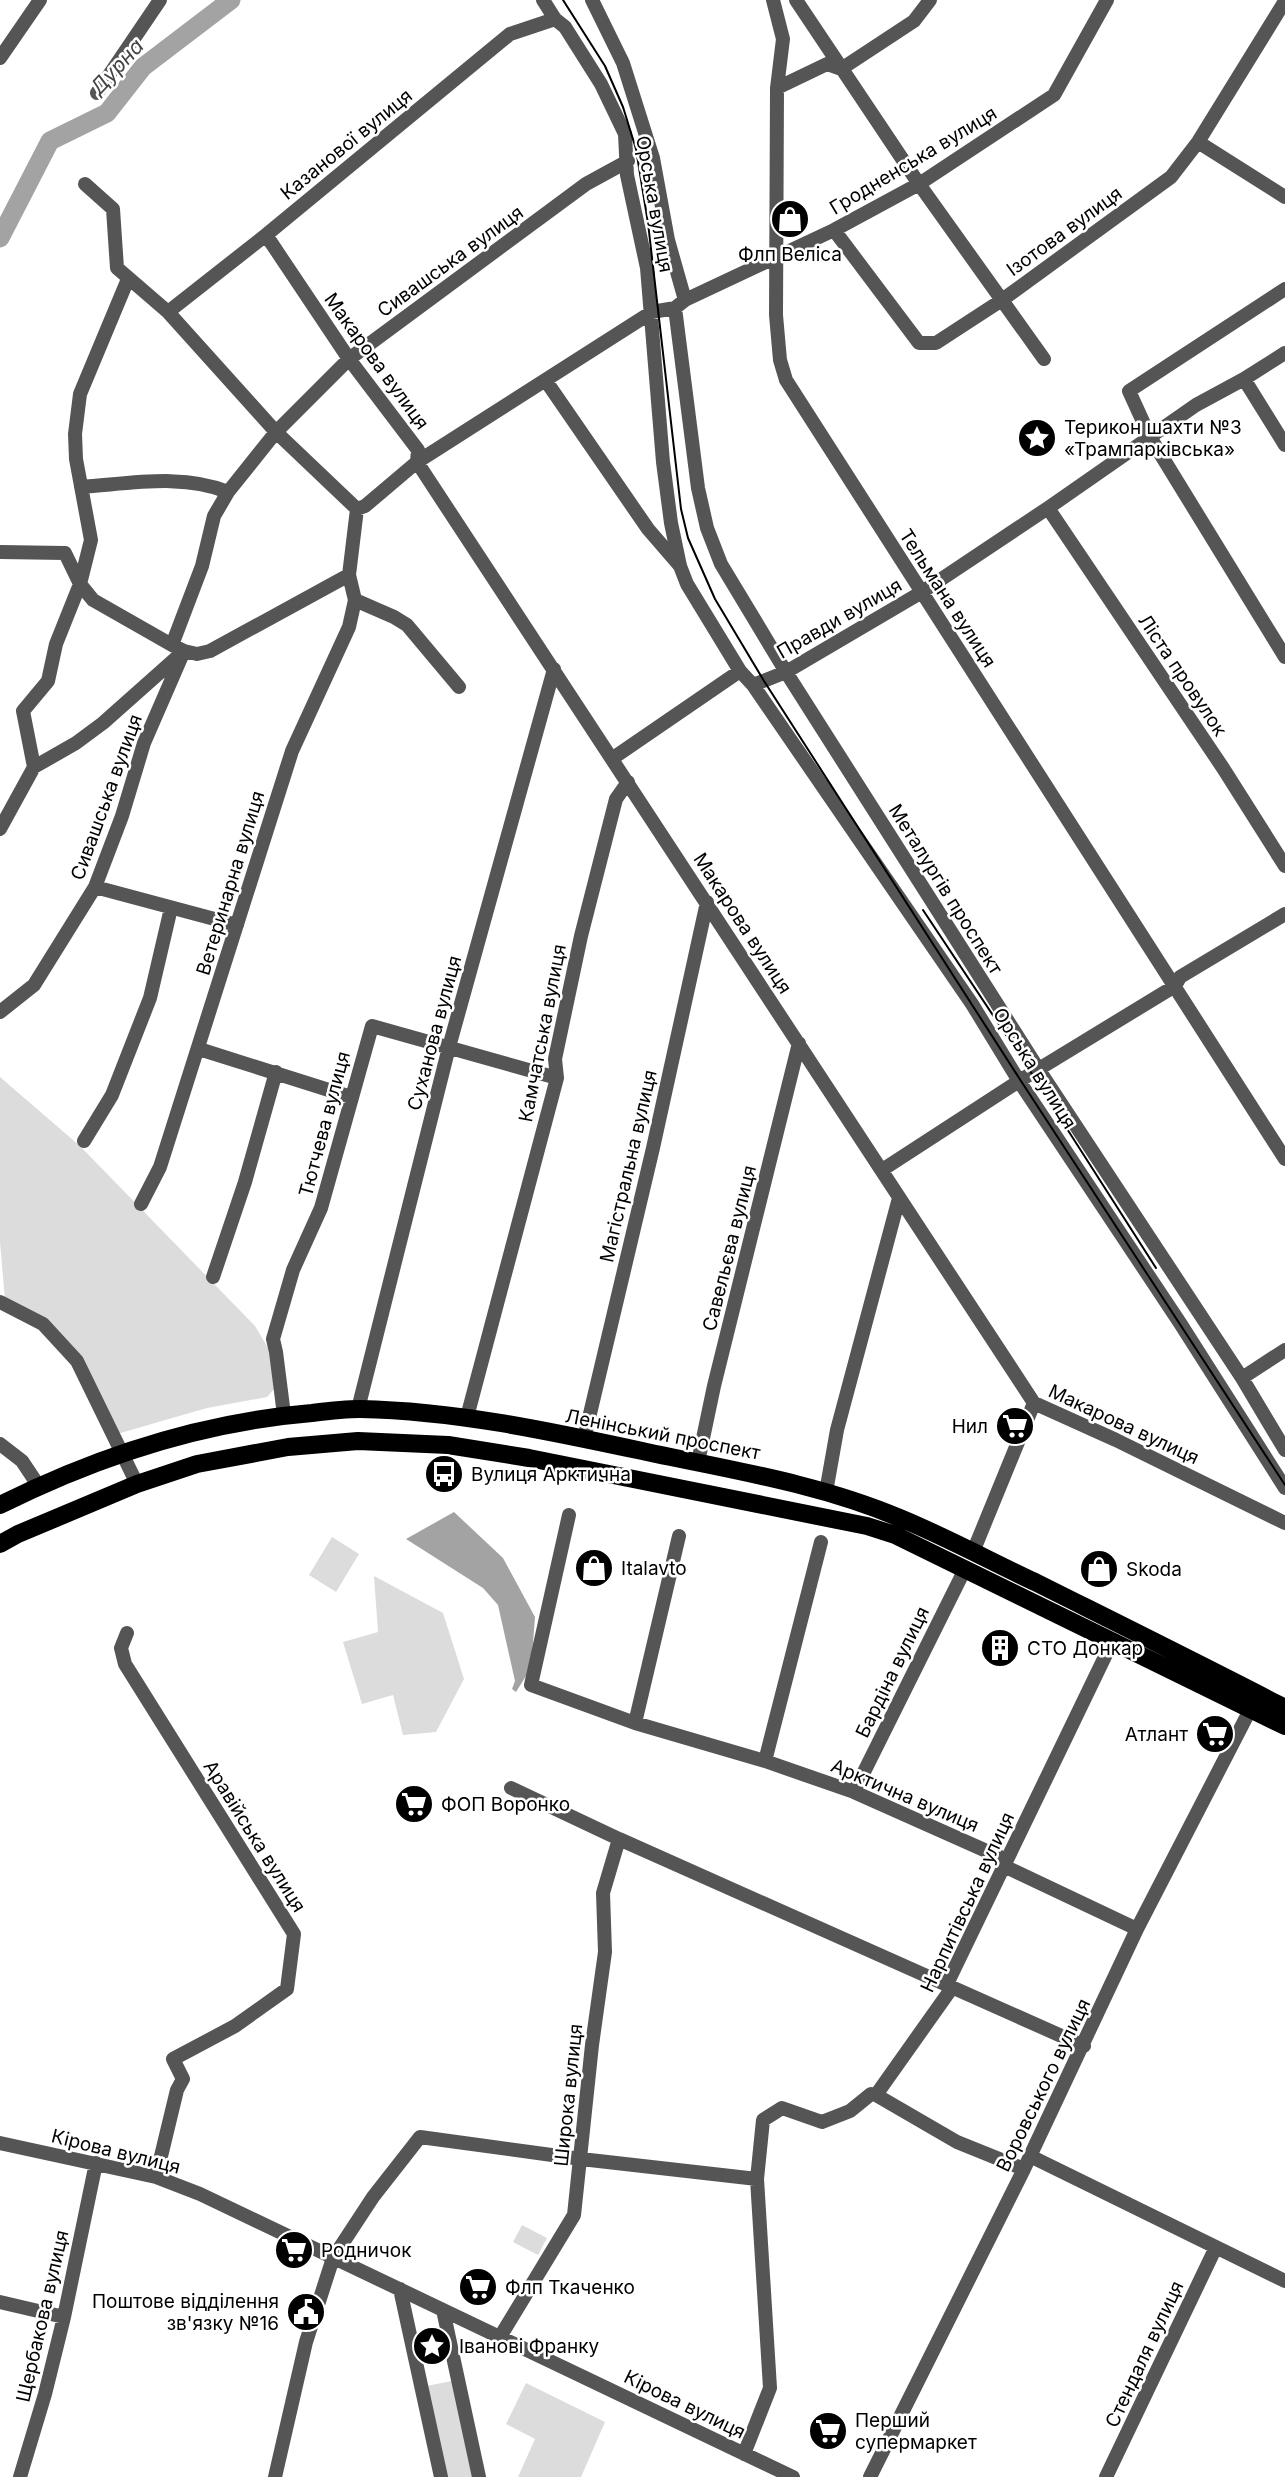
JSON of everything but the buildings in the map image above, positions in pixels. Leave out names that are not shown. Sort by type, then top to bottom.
[{"type":"main road","name":"Ленінський проспект","points":[[0,1506],[123,1452],[201,1430],[284,1415],[358,1409],[467,1416],[748,1471],[826,1492],[898,1517],[1173,1650],[1284,1721]]},
{"type":"main road","points":[[529,1458],[538,1452],[541,1438],[531,1429]]},
{"type":"main road","points":[[553,1462],[546,1453],[548,1439],[575,1437]]},
{"type":"main road","name":"Ленінський проспект","points":[[0,1544],[137,1483],[197,1464],[288,1447],[358,1441],[448,1445],[553,1462],[895,1535],[1250,1710],[1284,1721]]},
{"type":"street","points":[[0,58],[40,0]]},
{"type":"street","points":[[97,93],[160,0]]},
{"type":"street","name":"Орська вулиця","points":[[543,0],[579,48],[625,134],[627,175],[647,268],[663,462],[671,523],[680,566],[687,584],[740,671],[753,685],[965,993],[1019,1081],[1181,1323],[1285,1488]]},
{"type":"street","name":"Металургів проспект","points":[[592,0],[623,63],[653,158],[680,304],[698,488],[707,528],[721,564],[786,672],[1039,1070],[1242,1378],[1285,1450]]},
{"type":"street","name":"Тельмана вулиця","points":[[773,0],[782,39],[777,88],[776,315],[780,360],[786,380],[1285,1159]]},
{"type":"street","points":[[796,0],[919,184],[1044,359]]},
{"type":"street","points":[[841,69],[914,21],[930,0]]},
{"type":"street","name":"Гродненська вулиця","points":[[652,312],[680,304],[834,230],[919,184],[1054,95],[1107,0]]},
{"type":"street","name":"Ізотова вулиця","points":[[834,230],[919,343],[936,343],[1002,300],[1171,177],[1198,142],[1285,1]]},
{"type":"street","name":"Казанової вулиця","points":[[168,312],[510,34],[555,19]]},
{"type":"street","points":[[777,88],[827,64],[841,69]]},
{"type":"street","points":[[1198,142],[1285,197]]},
{"type":"street","name":"Сивашська вулиця","points":[[0,1012],[34,985],[95,887],[122,816],[144,743],[178,648],[214,516],[228,492],[276,432],[349,359],[586,184],[628,161]]},
{"type":"street","points":[[85,184],[113,209],[117,268],[168,312],[276,432],[357,509],[365,506],[418,461],[652,312]]},
{"type":"street","name":"Макарова вулиця","points":[[266,235],[349,359],[418,450],[418,461],[1034,1403],[1285,1523]]},
{"type":"street","points":[[0,830],[34,767],[23,711],[48,681],[56,644],[80,584],[91,540],[76,458],[75,434],[80,394],[128,279]]},
{"type":"street","points":[[1285,289],[1129,391],[1150,437],[1285,657]]},
{"type":"street","name":"Правди вулиця","points":[[753,685],[786,672],[922,592],[1196,405],[1285,353]]},
{"type":"street","points":[[1244,379],[1285,445]]},
{"type":"street","name":"Орська вулиця","points":[[546,381],[648,529],[680,566]]},
{"type":"street","points":[[81,487],[177,481],[209,484],[228,492]]},
{"type":"street","name":"Ліста провулок","points":[[1048,508],[1285,866]]},
{"type":"street","name":"Ветеринарна вулиця","points":[[141,1204],[160,1167],[292,751],[349,627],[355,600],[349,575],[357,509]]},
{"type":"street","points":[[0,552],[65,553],[80,584],[93,600],[178,648],[197,654],[210,651],[349,575]]},
{"type":"street","points":[[355,600],[407,625],[459,687]]},
{"type":"street","name":"Сивашська вулиця","points":[[34,767],[76,743],[103,723],[178,648]]},
{"type":"street","name":"Суханова вулиця","points":[[358,1409],[449,1047],[554,670]]},
{"type":"street","points":[[612,758],[740,671]]},
{"type":"street","name":"Камчатська вулиця","points":[[467,1416],[557,1078],[555,1059],[581,936],[616,799],[628,782]]},
{"type":"street","points":[[95,887],[237,925]]},
{"type":"street","name":"Магістральна вулиця","points":[[575,1437],[653,1148],[707,902]]},
{"type":"street","points":[[84,1141],[112,1095],[150,998],[171,908]]},
{"type":"street","points":[[882,1170],[1019,1081],[1175,986],[1180,976],[1285,914]]},
{"type":"street","name":"Тютчева вулиця","points":[[284,1415],[273,1339],[293,1270],[321,1208],[372,1026],[557,1078]]},
{"type":"street","name":"Савельєва вулиця","points":[[698,1462],[799,1044]]},
{"type":"street","points":[[199,1049],[351,1097]]},
{"type":"street","points":[[212,1277],[245,1182],[275,1072]]},
{"type":"street","points":[[826,1492],[836,1430],[899,1198]]},
{"type":"street","points":[[0,1302],[43,1324],[77,1362],[137,1483]]},
{"type":"street","points":[[1242,1378],[1285,1350]]},
{"type":"street","points":[[973,1552],[1034,1403]]},
{"type":"street","points":[[0,1444],[22,1461],[40,1488]]},
{"type":"street","name":"Арктична вулиця","points":[[569,1515],[531,1685],[635,1723],[765,1761],[854,1792],[1000,1857],[1004,1866],[1137,1929]]},
{"type":"street","points":[[635,1723],[679,1536]]},
{"type":"street","points":[[765,1761],[821,1542]]},
{"type":"street","name":"Бардіна вулиця","points":[[854,1792],[965,1569]]},
{"type":"street","name":"Аравійська вулиця","points":[[127,1633],[121,1648],[124,1664],[294,1934],[287,1989],[235,2026],[173,2059],[183,2079],[177,2090],[156,2177]]},
{"type":"street","name":"Нарпитівська вулиця","points":[[876,2095],[949,1992],[947,1984],[1112,1642]]},
{"type":"street","name":"Воровського вулиця","points":[[870,2477],[1027,2163],[1137,1929],[1250,1710]]},
{"type":"street","points":[[511,1788],[619,1839],[1084,2046]]},
{"type":"street","name":"Широка вулиця","points":[[500,2337],[573,2215],[605,1952],[603,1894],[619,1839]]},
{"type":"street","points":[[744,2454],[770,2388],[757,2179],[763,2120],[782,2108],[822,2122],[850,2111],[871,2094],[876,2095],[957,2142],[1027,2163],[1216,2247],[1285,2281]]},
{"type":"street","points":[[275,2477],[306,2342],[333,2258],[373,2197],[420,2137],[757,2179]]},
{"type":"street","name":"Кірова вулиця","points":[[0,2143],[156,2177],[200,2194],[793,2477]]},
{"type":"street","name":"Щербакова вулиця","points":[[20,2477],[64,2317],[96,2163]]},
{"type":"street","name":"Стендаля вулиця","points":[[1106,2477],[1216,2247]]},
{"type":"street","points":[[400,2290],[441,2477]]},
{"type":"street","points":[[0,2302],[64,2317]]},
{"type":"street","points":[[443,2310],[479,2477]]},
{"type":"shaded area","points":[[0,1077],[80,1146],[255,1326],[270,1351],[276,1387],[267,1397],[207,1408],[117,1434],[79,1358],[5,1300],[0,1242]]},
{"type":"shaded area","points":[[454,1512],[503,1558],[535,1617],[531,1668],[516,1692],[512,1689],[515,1681],[498,1605],[483,1588],[406,1539]]},
{"type":"shaded area","points":[[332,1537],[359,1554],[336,1592],[309,1575]]},
{"type":"shaded area","points":[[374,1576],[443,1613],[464,1679],[436,1732],[403,1735],[393,1695],[362,1704],[343,1642],[378,1632]]},
{"type":"shaded area","points":[[522,2225],[547,2238],[538,2255],[513,2242]]},
{"type":"shaded area","points":[[457,2380],[479,2477],[441,2477],[421,2387]]},
{"type":"shaded area","points":[[526,2383],[605,2422],[581,2477],[518,2477],[535,2439],[506,2424]]},
{"type":"waterway","name":"Дурна","points":[[0,238],[50,141],[107,113],[143,67],[231,0]]},
{"type":"tram line","points":[[563,0],[605,66],[623,107],[636,149],[648,223],[681,509],[688,538],[715,599],[764,681],[1021,1081],[1285,1485]]},
{"type":"tram line","points":[[923,910],[1156,1268]]},
{"type":"place","name":"Флп Веліса","points":[[790,219]]},
{"type":"place","name":"Терикон шахти №3 «Трампарківська»","points":[[1037,438]]},
{"type":"place","name":"Нил","points":[[1015,1426]]},
{"type":"place","name":"Вулиця Арктична","points":[[444,1474]]},
{"type":"place","name":"Italavto","points":[[594,1568]]},
{"type":"place","name":"Skoda","points":[[1099,1569]]},
{"type":"place","name":"СТО Донкар","points":[[1000,1648]]},
{"type":"place","name":"Атлант","points":[[1215,1734]]},
{"type":"place","name":"ФОП Воронко","points":[[414,1804]]},
{"type":"place","name":"Родничок","points":[[294,2250]]},
{"type":"place","name":"Флп Ткаченко","points":[[478,2287]]},
{"type":"place","name":"Поштове відділення зв'язку №16","points":[[306,2312]]},
{"type":"place","name":"Іванові Франку","points":[[432,2346]]},
{"type":"place","name":"Перший супермаркет","points":[[828,2431]]}]
